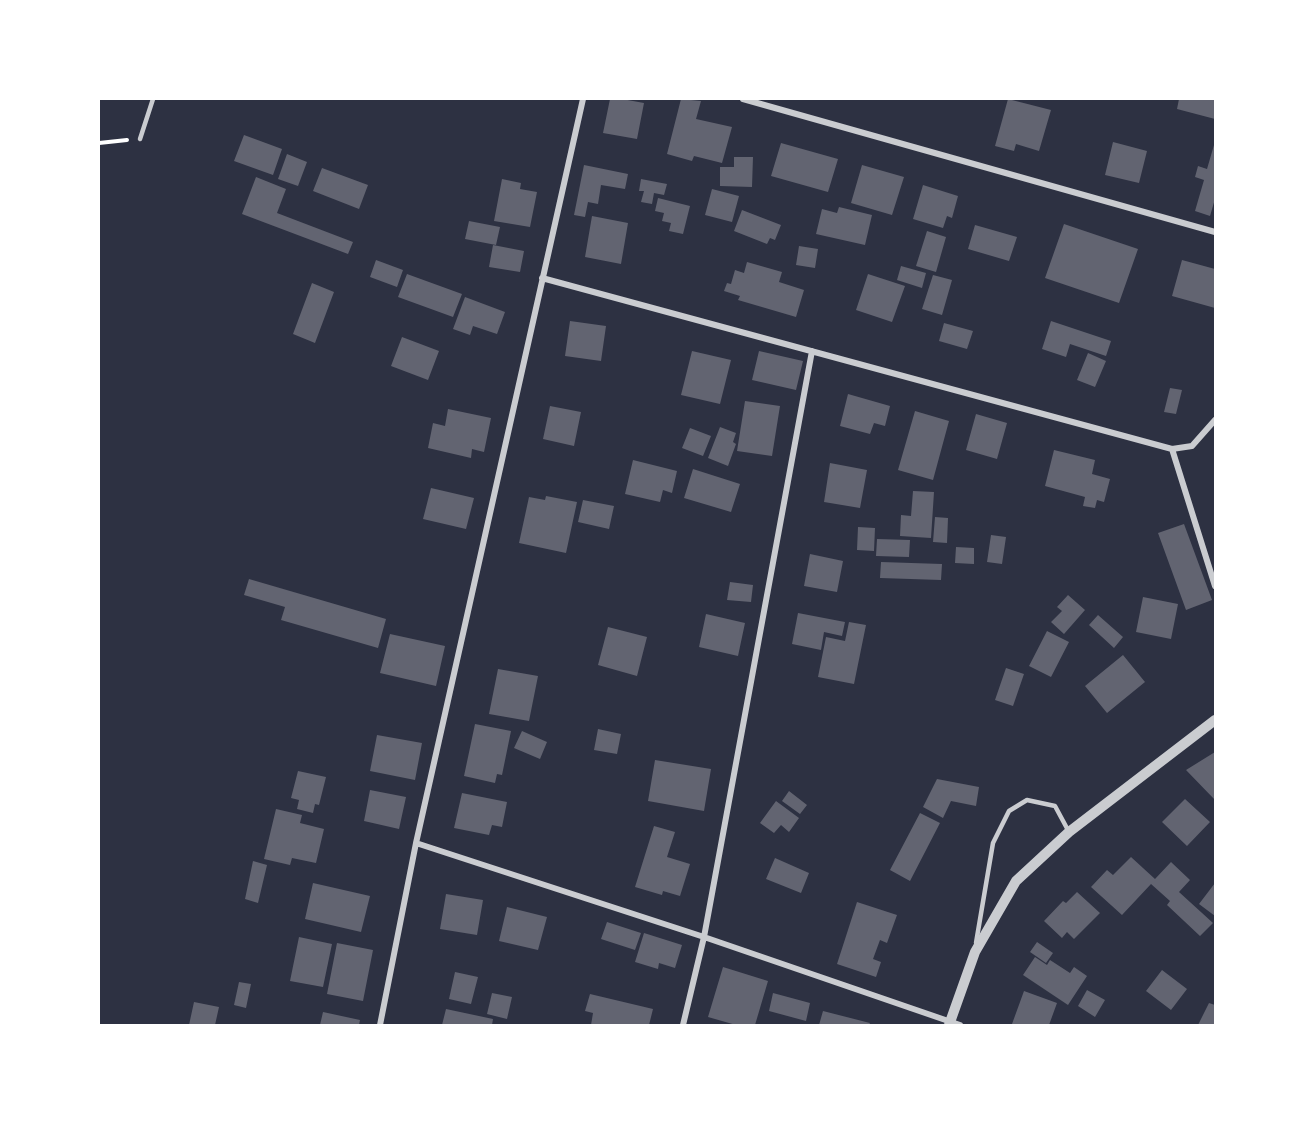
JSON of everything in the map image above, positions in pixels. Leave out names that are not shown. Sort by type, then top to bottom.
[{"type":"street","points":[[380,1025],[416,843],[583,99]]},
{"type":"street","points":[[743,99],[1215,232]]},
{"type":"street","points":[[542,278],[1172,449],[1192,446],[1215,420]]},
{"type":"street","points":[[682,1025],[704,937],[812,351]]},
{"type":"street","points":[[1172,449],[1215,586]]},
{"type":"street","points":[[416,843],[704,937],[953,1024],[975,952],[1016,881],[1069,832],[1215,720]]},
{"type":"lane","points":[[140,139],[153,99]]},
{"type":"lane","points":[[975,952],[993,843],[1009,811],[1027,800],[1055,806],[1069,832]]},
{"type":"path","points":[[99,144],[140,139]]},
{"type":"building","points":[[610,99],[644,103],[637,139],[603,133]]},
{"type":"building","points":[[681,99],[701,101],[696,119],[732,127],[722,163],[694,156],[692,161],[667,154]]},
{"type":"building","points":[[1008,99],[1051,110],[1039,151],[1016,144],[1014,151],[995,146]]},
{"type":"building","points":[[1179,99],[1215,99],[1215,119],[1177,109]]},
{"type":"building","points":[[244,135],[282,149],[273,175],[234,161]]},
{"type":"building","points":[[1113,142],[1147,151],[1139,183],[1105,175]]},
{"type":"building","points":[[781,143],[838,159],[828,192],[771,176]]},
{"type":"building","points":[[1214,145],[1215,199],[1210,216],[1195,211],[1204,180],[1195,177],[1198,166],[1207,169]]},
{"type":"building","points":[[287,154],[307,162],[298,186],[278,179]]},
{"type":"building","points":[[734,157],[753,157],[752,187],[720,186],[720,167],[734,167]]},
{"type":"building","points":[[584,165],[628,174],[625,189],[601,185],[598,204],[588,202],[585,217],[574,215]]},
{"type":"building","points":[[862,165],[904,177],[892,215],[851,203]]},
{"type":"building","points":[[322,168],[368,185],[359,209],[313,191]]},
{"type":"building","points":[[256,177],[286,189],[277,213],[353,242],[348,254],[242,214]]},
{"type":"building","points":[[502,179],[521,183],[520,189],[537,192],[530,227],[494,221]]},
{"type":"building","points":[[641,179],[667,184],[664,195],[654,193],[652,204],[641,202],[644,191],[639,191]]},
{"type":"building","points":[[923,185],[958,196],[952,218],[947,216],[943,228],[913,219]]},
{"type":"building","points":[[712,189],[739,196],[732,222],[705,215]]},
{"type":"building","points":[[658,198],[690,206],[683,234],[669,231],[671,223],[662,221],[664,213],[655,211]]},
{"type":"building","points":[[839,207],[872,215],[865,245],[816,234],[822,209],[837,213]]},
{"type":"building","points":[[742,210],[781,225],[775,240],[770,238],[767,244],[734,231]]},
{"type":"building","points":[[592,216],[628,223],[621,264],[585,257]]},
{"type":"building","points":[[469,221],[500,227],[496,245],[465,239]]},
{"type":"building","points":[[1064,224],[1138,249],[1119,303],[1045,278]]},
{"type":"building","points":[[975,225],[1017,237],[1009,261],[968,249]]},
{"type":"building","points":[[927,231],[946,237],[936,272],[916,266]]},
{"type":"building","points":[[493,245],[524,251],[520,272],[489,267]]},
{"type":"building","points":[[799,246],[818,249],[815,268],[796,265]]},
{"type":"building","points":[[376,260],[403,270],[397,287],[370,277]]},
{"type":"building","points":[[1182,260],[1215,269],[1215,308],[1172,296]]},
{"type":"building","points":[[747,262],[782,272],[779,282],[804,290],[796,317],[738,300],[740,296],[724,291],[727,283],[731,284],[735,270],[744,273]]},
{"type":"building","points":[[901,266],[926,273],[922,288],[897,280]]},
{"type":"building","points":[[407,274],[462,294],[453,317],[398,297]]},
{"type":"building","points":[[868,274],[905,286],[892,322],[856,310]]},
{"type":"building","points":[[933,275],[952,280],[942,315],[922,309]]},
{"type":"building","points":[[312,283],[334,292],[315,343],[293,334]]},
{"type":"building","points":[[465,297],[505,312],[497,334],[473,326],[470,335],[453,329]]},
{"type":"building","points":[[570,321],[606,326],[601,361],[565,356]]},
{"type":"building","points":[[1051,321],[1111,341],[1106,356],[1070,344],[1066,357],[1042,349]]},
{"type":"building","points":[[944,323],[973,331],[967,349],[939,341]]},
{"type":"building","points":[[402,337],[439,351],[428,380],[391,366]]},
{"type":"building","points":[[692,351],[731,360],[720,404],[681,395]]},
{"type":"building","points":[[759,351],[803,361],[796,390],[752,380]]},
{"type":"building","points":[[1088,353],[1106,361],[1095,387],[1077,380]]},
{"type":"building","points":[[1170,388],[1182,390],[1176,414],[1164,412]]},
{"type":"building","points":[[848,394],[890,406],[885,426],[874,423],[870,434],[840,426]]},
{"type":"building","points":[[745,401],[780,406],[772,456],[737,451]]},
{"type":"building","points":[[550,406],[581,412],[574,446],[543,439]]},
{"type":"building","points":[[448,409],[491,418],[484,452],[472,449],[471,458],[428,448],[433,423],[445,426]]},
{"type":"building","points":[[915,411],[949,421],[933,480],[898,470]]},
{"type":"building","points":[[976,414],[1007,423],[997,459],[966,450]]},
{"type":"building","points":[[720,427],[736,433],[733,442],[736,444],[728,466],[708,458]]},
{"type":"building","points":[[690,428],[711,436],[703,456],[682,448]]},
{"type":"building","points":[[1054,450],[1095,460],[1092,474],[1110,479],[1104,502],[1097,500],[1095,508],[1083,506],[1085,497],[1045,486]]},
{"type":"building","points":[[633,460],[677,471],[672,493],[663,490],[660,502],[625,494]]},
{"type":"building","points":[[830,463],[867,470],[860,508],[824,502]]},
{"type":"building","points":[[693,469],[740,484],[731,512],[684,498]]},
{"type":"building","points":[[431,488],[474,498],[466,529],[423,519]]},
{"type":"building","points":[[913,491],[934,492],[931,538],[900,536],[901,515],[911,516]]},
{"type":"building","points":[[546,496],[577,502],[566,553],[519,543],[529,497],[545,500]]},
{"type":"building","points":[[583,500],[614,506],[609,529],[578,522]]},
{"type":"building","points":[[935,517],[948,518],[947,543],[933,542]]},
{"type":"building","points":[[1184,524],[1212,600],[1186,610],[1158,533]]},
{"type":"building","points":[[858,527],[875,528],[874,551],[857,550]]},
{"type":"building","points":[[991,535],[1006,537],[1002,564],[987,562]]},
{"type":"building","points":[[877,539],[910,540],[909,557],[876,556]]},
{"type":"building","points":[[956,547],[974,548],[974,564],[955,563]]},
{"type":"building","points":[[810,554],[843,561],[837,592],[804,586]]},
{"type":"building","points":[[881,562],[942,564],[941,580],[880,578]]},
{"type":"building","points":[[249,579],[386,619],[378,648],[281,620],[285,607],[244,595]]},
{"type":"building","points":[[730,582],[753,585],[751,602],[727,600]]},
{"type":"building","points":[[1068,595],[1085,610],[1064,634],[1051,622],[1062,611],[1057,607]]},
{"type":"building","points":[[1143,597],[1178,604],[1171,639],[1136,632]]},
{"type":"building","points":[[798,613],[845,622],[842,636],[824,632],[821,650],[792,644]]},
{"type":"building","points":[[706,614],[745,623],[738,656],[699,647]]},
{"type":"building","points":[[1098,615],[1123,637],[1114,648],[1089,625]]},
{"type":"building","points":[[849,622],[866,625],[854,684],[818,677],[826,637],[845,641]]},
{"type":"building","points":[[608,627],[647,637],[637,676],[598,665]]},
{"type":"building","points":[[1047,631],[1069,642],[1051,677],[1029,666]]},
{"type":"building","points":[[390,634],[445,646],[436,686],[380,673]]},
{"type":"building","points":[[1123,655],[1145,682],[1107,713],[1085,686]]},
{"type":"building","points":[[1006,668],[1024,674],[1013,706],[995,700]]},
{"type":"building","points":[[498,669],[538,676],[529,721],[489,714]]},
{"type":"building","points":[[475,724],[511,731],[502,775],[497,774],[495,783],[464,776]]},
{"type":"building","points":[[598,729],[621,734],[617,754],[594,750]]},
{"type":"building","points":[[522,731],[547,742],[540,759],[514,748]]},
{"type":"building","points":[[377,735],[422,743],[415,780],[370,771]]},
{"type":"building","points":[[1215,752],[1215,800],[1186,770]]},
{"type":"building","points":[[655,760],[711,769],[704,811],[648,801]]},
{"type":"building","points":[[298,771],[326,777],[319,805],[315,804],[313,813],[297,809],[299,800],[291,798]]},
{"type":"building","points":[[937,779],[979,787],[976,806],[951,801],[943,818],[923,807]]},
{"type":"building","points":[[370,790],[406,797],[399,829],[364,821]]},
{"type":"building","points":[[789,791],[807,805],[800,814],[782,801]]},
{"type":"building","points":[[462,793],[507,802],[502,827],[492,825],[489,835],[454,828]]},
{"type":"building","points":[[1185,799],[1210,822],[1187,846],[1162,822]]},
{"type":"building","points":[[776,801],[799,818],[789,832],[781,825],[774,833],[760,823]]},
{"type":"building","points":[[276,809],[302,815],[300,823],[324,829],[316,863],[292,858],[290,865],[264,859]]},
{"type":"building","points":[[920,813],[940,823],[910,881],[890,870]]},
{"type":"building","points":[[654,826],[675,832],[667,857],[690,864],[680,896],[663,891],[662,895],[635,887]]},
{"type":"building","points":[[1131,857],[1155,879],[1171,862],[1190,880],[1179,892],[1213,923],[1200,936],[1167,905],[1170,901],[1151,884],[1122,915],[1091,887],[1107,870],[1113,875]]},
{"type":"building","points":[[775,858],[809,873],[801,893],[766,879]]},
{"type":"building","points":[[253,861],[267,865],[258,903],[245,899]]},
{"type":"building","points":[[313,883],[370,896],[361,932],[305,919]]},
{"type":"building","points":[[1215,883],[1215,916],[1199,904]]},
{"type":"building","points":[[1077,892],[1100,913],[1074,939],[1067,932],[1062,938],[1044,921],[1063,901],[1066,903]]},
{"type":"building","points":[[446,894],[483,900],[477,935],[440,929]]},
{"type":"building","points":[[857,902],[897,915],[887,943],[880,940],[873,959],[881,962],[876,977],[837,964]]},
{"type":"building","points":[[507,907],[547,917],[538,950],[499,941]]},
{"type":"building","points":[[607,922],[641,933],[635,950],[601,939]]},
{"type":"building","points":[[644,933],[682,945],[675,968],[659,963],[658,969],[635,962]]},
{"type":"building","points":[[299,937],[332,944],[323,987],[290,981]]},
{"type":"building","points":[[1037,942],[1053,953],[1046,963],[1030,952]]},
{"type":"building","points":[[337,943],[373,950],[363,1001],[327,994]]},
{"type":"building","points":[[1035,957],[1047,965],[1050,960],[1070,973],[1074,967],[1087,976],[1068,1005],[1023,975]]},
{"type":"building","points":[[723,967],[768,981],[755,1025],[736,1025],[708,1017]]},
{"type":"building","points":[[1162,970],[1187,989],[1171,1010],[1146,991]]},
{"type":"building","points":[[455,972],[478,977],[471,1004],[449,999]]},
{"type":"building","points":[[239,982],[251,984],[246,1008],[234,1005]]},
{"type":"building","points":[[1087,990],[1105,1000],[1095,1017],[1078,1006]]},
{"type":"building","points":[[1024,991],[1057,1003],[1049,1025],[1012,1024]]},
{"type":"building","points":[[492,993],[512,997],[507,1019],[487,1014]]},
{"type":"building","points":[[773,993],[810,1003],[806,1021],[769,1011]]},
{"type":"building","points":[[590,994],[653,1009],[649,1025],[591,1025],[593,1013],[585,1011]]},
{"type":"building","points":[[194,1002],[219,1007],[215,1025],[189,1025]]},
{"type":"building","points":[[1209,1003],[1215,1005],[1215,1025],[1198,1025]]},
{"type":"building","points":[[446,1009],[493,1019],[492,1025],[442,1025]]},
{"type":"building","points":[[823,1011],[870,1023],[869,1025],[819,1025]]},
{"type":"building","points":[[323,1012],[360,1020],[359,1025],[320,1025]]}]
